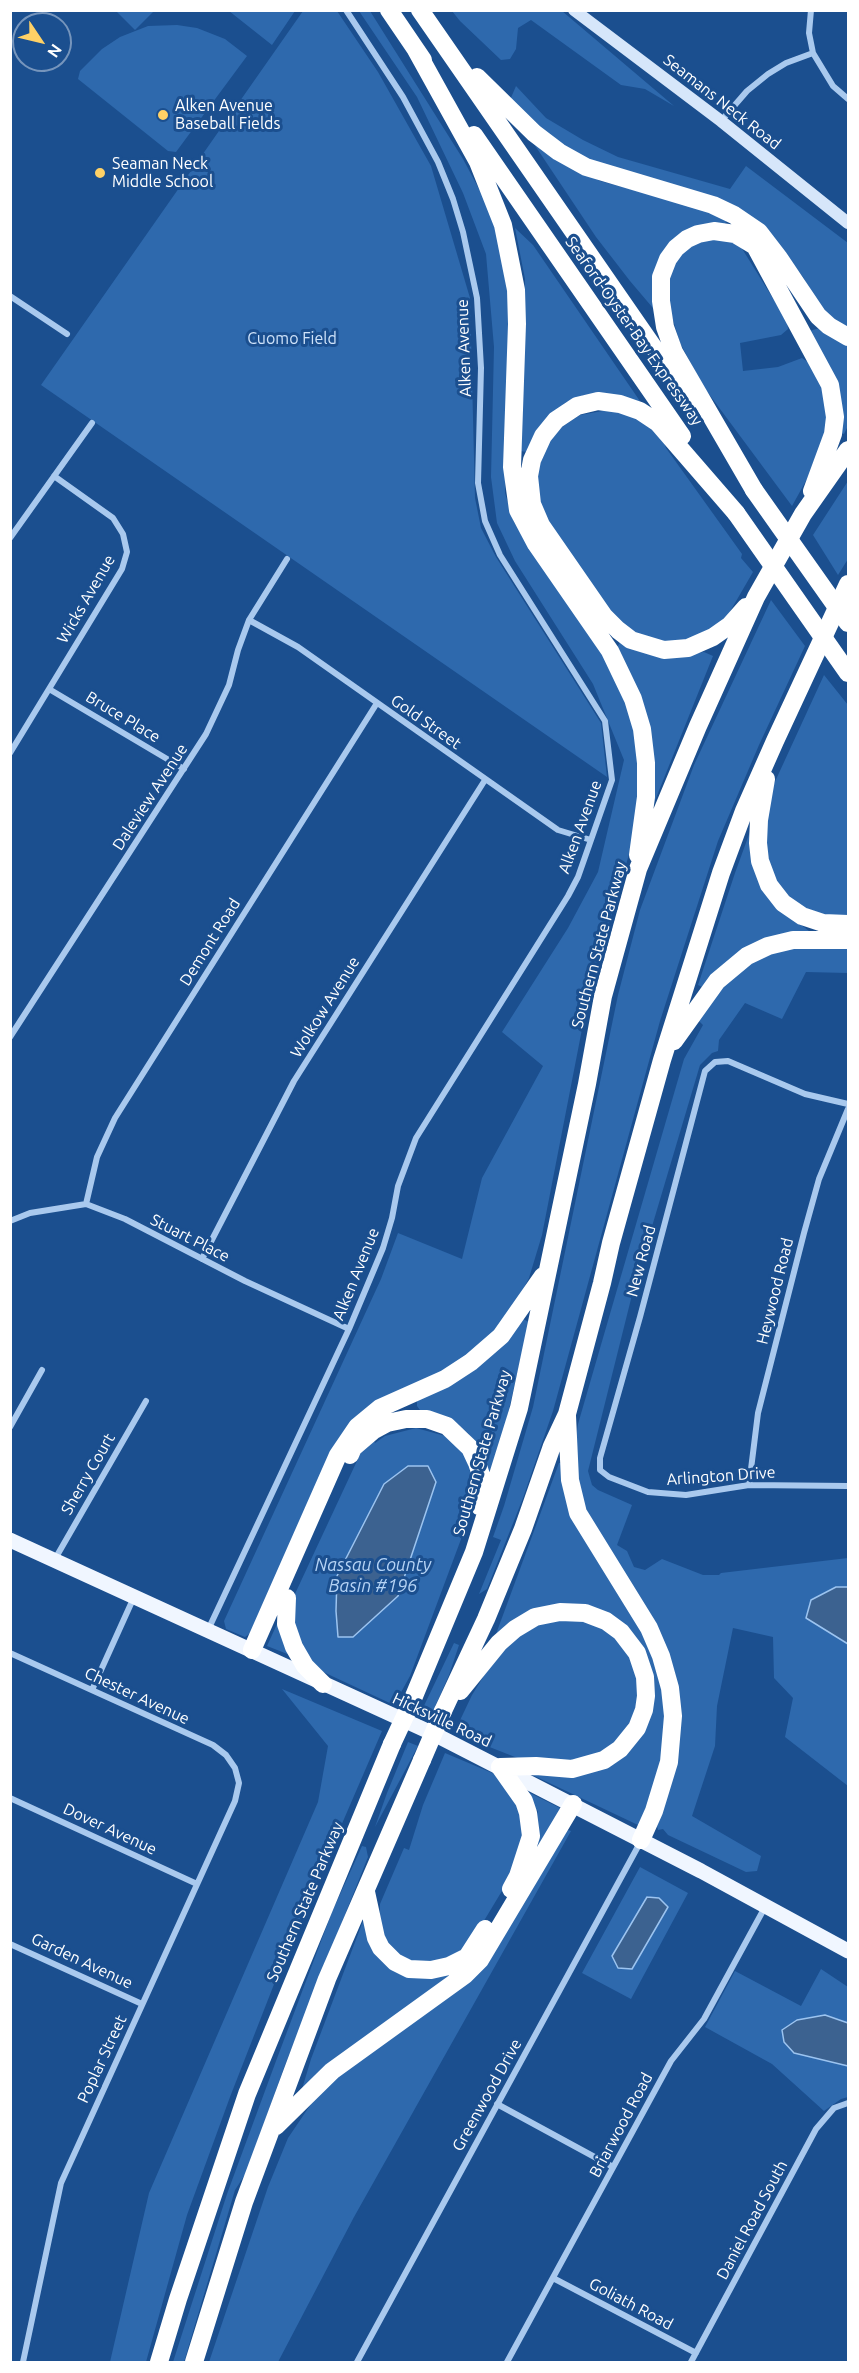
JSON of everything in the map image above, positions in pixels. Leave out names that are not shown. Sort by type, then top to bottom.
[{"type":"highway","name":"Seaford-Oyster Bay Expressway","points":[[389,10],[849,673]]},
{"type":"highway","name":"Seaford-Oyster Bay Expressway","points":[[420,10],[627,311],[849,623]]},
{"type":"highway","points":[[437,35],[512,113],[559,152],[586,167],[613,177],[713,205],[734,215],[759,232],[814,311],[829,326],[849,337]]},
{"type":"highway","points":[[416,50],[487,182],[503,225],[511,256],[516,290],[517,324],[512,467],[518,510],[536,544],[610,651],[628,688],[642,729],[646,763],[638,869]]},
{"type":"highway","points":[[754,490],[674,352],[665,327],[661,301],[661,277],[668,259],[687,239],[714,231],[735,234],[755,246],[830,386],[835,417],[833,434],[803,514]]},
{"type":"highway","points":[[736,513],[658,423],[640,411],[620,404],[598,401],[577,406],[556,420],[543,436],[532,460],[529,476],[532,504],[542,525],[604,616],[632,640],[664,650],[698,644],[730,625],[756,597]]},
{"type":"highway","name":"Southern State Parkway","points":[[159,2362],[247,2094],[474,1552],[519,1408],[587,1084],[603,996],[638,869],[698,726],[756,597],[803,514],[849,450]]},
{"type":"highway","points":[[194,2362],[241,2212],[327,1979],[443,1711],[490,1610],[523,1529],[552,1446],[567,1413],[602,1283],[610,1243],[662,1060],[721,873],[744,811],[775,741],[849,584]]},
{"type":"highway","points":[[775,741],[759,820],[759,852],[765,878],[778,898],[802,916],[823,923],[849,924]]},
{"type":"highway","points":[[662,1060],[717,981],[747,957],[768,946],[793,940],[849,940]]},
{"type":"highway","points":[[255,1652],[338,1455],[357,1427],[380,1408],[445,1379],[471,1362],[501,1336],[547,1269]]},
{"type":"highway","points":[[567,1413],[570,1479],[579,1513],[649,1628],[661,1656],[670,1688],[673,1716],[669,1762],[654,1811],[641,1840]]},
{"type":"highway","points":[[255,1652],[287,1598],[353,1448],[374,1430],[387,1424],[406,1419],[427,1419],[447,1426],[470,1448],[483,1481],[474,1552]]},
{"type":"highway","points":[[287,1598],[286,1624],[294,1647],[305,1666],[323,1684]]},
{"type":"highway","points":[[443,1711],[499,1643],[515,1629],[535,1617],[560,1612],[585,1613],[606,1621],[621,1632],[637,1653],[645,1677],[646,1696],[644,1710],[637,1728],[620,1749],[604,1760],[572,1769],[536,1766],[500,1767]]},
{"type":"highway","points":[[366,1892],[376,1938],[381,1948],[395,1962],[409,1969],[431,1970],[449,1966],[467,1957],[518,1876],[531,1836],[524,1802],[500,1767]]},
{"type":"highway","points":[[270,2132],[332,2071],[465,1975],[480,1960],[573,1804]]},
{"type":"main road","name":"Seamans Neck Road","points":[[574,10],[721,121],[849,223]]},
{"type":"main road","name":"Hicksville Road","points":[[10,1540],[434,1734],[573,1804],[849,1951]]},
{"type":"street","name":"Alken Avenue","points":[[208,1630],[349,1329],[383,1248],[398,1186],[416,1138],[568,896],[612,780],[605,721],[500,555],[485,521],[478,483],[480,338],[475,287],[463,232],[438,162],[403,97],[346,10]]},
{"type":"street","points":[[811,10],[809,33],[813,53],[833,86],[849,99]]},
{"type":"street","points":[[721,121],[747,91],[768,74],[786,63],[813,53]]},
{"type":"street","points":[[10,296],[67,334]]},
{"type":"street","points":[[10,538],[92,423]]},
{"type":"street","name":"Wicks Avenue","points":[[10,753],[122,569],[127,552],[123,534],[113,518],[54,476]]},
{"type":"street","name":"Daleview Avenue","points":[[10,1037],[206,734],[223,701],[249,620],[269,584],[287,559]]},
{"type":"street","name":"Gold Street","points":[[249,620],[298,647],[558,830],[591,840]]},
{"type":"street","name":"Bruce Place","points":[[49,689],[184,769]]},
{"type":"street","name":"Demont Road","points":[[86,1204],[98,1157],[115,1118],[377,703]]},
{"type":"street","name":"Wolkow Avenue","points":[[202,1258],[294,1081],[485,780]]},
{"type":"street","name":"New Road","points":[[600,1470],[600,1458],[705,1071],[715,1062],[728,1061],[805,1094],[849,1104]]},
{"type":"street","name":"Heywood Road","points":[[748,1485],[758,1413],[804,1233],[819,1179],[849,1109]]},
{"type":"street","points":[[12,1221],[42,1211],[86,1204]]},
{"type":"street","name":"Stuart Place","points":[[86,1204],[125,1219],[245,1281],[349,1329]]},
{"type":"street","points":[[10,1427],[42,1370]]},
{"type":"street","name":"Sherry Court","points":[[54,1561],[146,1401]]},
{"type":"street","name":"Arlington Drive","points":[[600,1470],[609,1477],[648,1492],[686,1495],[748,1485],[849,1486]]},
{"type":"street","points":[[92,1690],[134,1596]]},
{"type":"street","name":"Chester Avenue","points":[[10,1653],[213,1745],[226,1755],[235,1768],[237,1779]]},
{"type":"street","name":"Poplar Street","points":[[23,2362],[61,2183],[235,1801],[237,1779]]},
{"type":"street","name":"Dover Avenue","points":[[10,1798],[197,1884]]},
{"type":"street","name":"Greenwood Drive","points":[[357,2362],[641,1840]]},
{"type":"street","name":"Briarwood Road","points":[[507,2362],[671,2061],[704,2019],[766,1905]]},
{"type":"street","name":"Garden Avenue","points":[[10,1944],[142,2004]]},
{"type":"street","name":"Daniel Road South","points":[[691,2362],[816,2129],[834,2108],[849,2103]]},
{"type":"street","points":[[497,2104],[613,2167]]},
{"type":"street","name":"Goliath Road","points":[[553,2278],[696,2353]]},
{"type":"green space","points":[[116,11],[154,11],[135,30]]},
{"type":"green space","points":[[229,11],[295,11],[272,45]]},
{"type":"green space","name":"Cuomo Field","points":[[303,11],[337,11],[378,72],[431,166],[470,298],[475,498],[481,528],[496,557],[601,723],[607,777],[41,385]]},
{"type":"green space","points":[[359,11],[370,11],[463,159],[494,217],[509,302],[505,493],[514,522],[610,665],[633,714],[642,783],[634,837],[598,962],[583,1024],[542,1235],[529,1278],[512,1310],[488,1342],[446,1375],[370,1410],[252,1632],[245,1637],[226,1629],[224,1621],[381,1279],[398,1233],[462,1259],[482,1178],[543,1066],[502,1032],[568,928],[598,872],[624,760],[593,684],[515,561],[497,523],[491,477],[494,347],[486,254],[463,193],[417,97]]},
{"type":"green space","points":[[452,11],[562,11],[674,106],[645,89],[621,85],[531,20],[518,28],[516,49],[510,59],[501,60]]},
{"type":"green space","name":"Alken Avenue Baseball Fields","points":[[177,25],[197,28],[225,39],[247,56],[176,152],[168,151],[78,79],[80,71],[102,49],[120,37],[148,26]]},
{"type":"green space","points":[[516,86],[546,118],[618,157],[730,189],[746,166],[848,243],[848,332],[819,306],[803,277],[776,242],[741,210],[607,171],[541,133],[510,100]]},
{"type":"green space","points":[[530,138],[559,160],[600,181],[716,212],[728,218],[724,226],[672,244],[658,314],[596,237]]},
{"type":"green space","points":[[515,228],[533,245],[644,407],[584,395],[565,403],[527,452],[520,451],[525,279]]},
{"type":"green space","points":[[707,238],[730,240],[741,247],[787,321],[788,329],[781,335],[740,343],[743,371],[778,367],[802,358],[815,367],[824,382],[830,417],[823,450],[792,506],[703,386],[680,343],[667,300],[669,271],[684,250]]},
{"type":"green space","points":[[820,328],[848,346],[848,426],[844,434],[838,432],[809,331]]},
{"type":"green space","points":[[608,410],[635,416],[659,428],[666,448],[753,572],[728,615],[701,638],[669,645],[636,637],[616,621],[547,523],[536,491],[539,459],[556,431],[580,415]]},
{"type":"green space","points":[[848,481],[848,559],[838,575],[813,535]]},
{"type":"green space","points":[[771,600],[805,646],[718,841],[660,1021],[553,1411],[523,1498],[487,1589],[479,1594],[501,1540],[493,1537],[533,1407],[618,995],[640,910],[694,765]]},
{"type":"green space","points":[[621,641],[696,653],[704,652],[713,656],[654,803],[652,774],[615,650]]},
{"type":"green space","points":[[824,675],[848,705],[848,918],[802,911],[773,885],[765,857],[764,821],[773,786]]},
{"type":"green space","points":[[751,829],[782,910],[809,931],[702,987],[698,985]]},
{"type":"green space","points":[[848,945],[848,973],[806,972],[782,1019],[745,1003],[719,1040],[718,1051],[712,1053],[700,1065],[634,1287],[588,1471],[592,1485],[598,1490],[632,1505],[617,1545],[627,1551],[634,1567],[645,1570],[662,1559],[703,1575],[719,1575],[848,1558],[848,1587],[836,1587],[806,1617],[848,1644],[848,1786],[785,1737],[793,1698],[774,1678],[773,1637],[733,1628],[717,1706],[715,1746],[692,1816],[761,1856],[757,1871],[746,1872],[668,1835],[663,1829],[658,1830],[680,1712],[583,1507],[574,1452],[578,1424],[684,1059],[703,1025],[698,1020],[730,975],[781,947]]},
{"type":"green space","points":[[523,1319],[529,1322],[504,1431],[493,1474],[487,1474],[481,1453],[468,1433],[447,1420],[423,1414],[417,1406],[417,1399]]},
{"type":"green space","points":[[416,1428],[449,1437],[467,1458],[476,1499],[410,1676],[394,1705],[319,1670],[304,1655],[291,1618],[294,1596],[363,1448],[373,1439],[375,1443],[385,1436]]},
{"type":"green space","points":[[559,1463],[564,1463],[660,1662],[669,1735],[642,1824],[638,1825],[524,1771],[567,1777],[637,1740],[643,1652],[578,1607],[496,1634]]},
{"type":"green space","points":[[282,1613],[295,1657],[267,1646]]},
{"type":"green space","points":[[579,1617],[601,1625],[625,1645],[640,1675],[639,1713],[619,1744],[590,1763],[520,1759],[454,1733],[472,1695],[493,1661],[520,1634],[546,1620]]},
{"type":"green space","points":[[454,1643],[459,1645],[431,1716],[421,1712]]},
{"type":"green space","points":[[282,1689],[382,1731],[287,1951],[230,2097],[187,2215],[146,2362],[110,2362],[149,2193],[318,1802],[328,1746]]},
{"type":"green space","points":[[408,1742],[418,1746],[375,1827],[387,1793]]},
{"type":"green space","points":[[445,1753],[497,1775],[506,1783],[525,1820],[517,1866],[470,1944],[439,1966],[411,1963],[392,1951],[379,1930],[380,1904],[404,1848],[409,1850],[423,1805]]},
{"type":"green space","points":[[530,1793],[562,1809],[531,1866],[535,1814],[538,1811],[527,1794]]},
{"type":"green space","points":[[565,1829],[571,1831],[354,2217],[278,2362],[209,2362],[268,2187],[288,2138],[311,2104],[334,2077],[466,1984]]},
{"type":"green space","points":[[362,1846],[366,1847],[368,1857],[285,2065],[246,2173],[235,2190],[184,2362],[173,2362],[227,2194],[332,1912]]},
{"type":"green space","points":[[640,1867],[688,1893],[631,1999],[582,1973]]},
{"type":"green space","points":[[363,1921],[368,1923],[393,1967],[473,1958],[302,2089],[311,2059]]},
{"type":"green space","points":[[821,1969],[848,1987],[848,2023],[825,2015],[824,2060],[848,2066],[848,2097],[824,2111],[772,2064],[705,2027],[735,1971],[801,2006]]},
{"type":"water","name":"Nassau County Basin #196","points":[[408,1466],[428,1466],[436,1482],[398,1596],[353,1637],[338,1637],[337,1576],[384,1484]]},
{"type":"water","points":[[836,1587],[848,1587],[848,1644],[806,1618],[811,1600]]},
{"type":"water","points":[[647,1897],[659,1898],[668,1907],[632,1969],[618,1968],[612,1956]]},
{"type":"water","points":[[825,2015],[848,2023],[848,2066],[794,2053],[784,2042],[782,2030],[797,2020]]},
{"type":"place","name":"Alken Avenue Baseball Fields","points":[[163,115]]},
{"type":"place","name":"Seaman Neck Middle School","points":[[100,173]]}]
